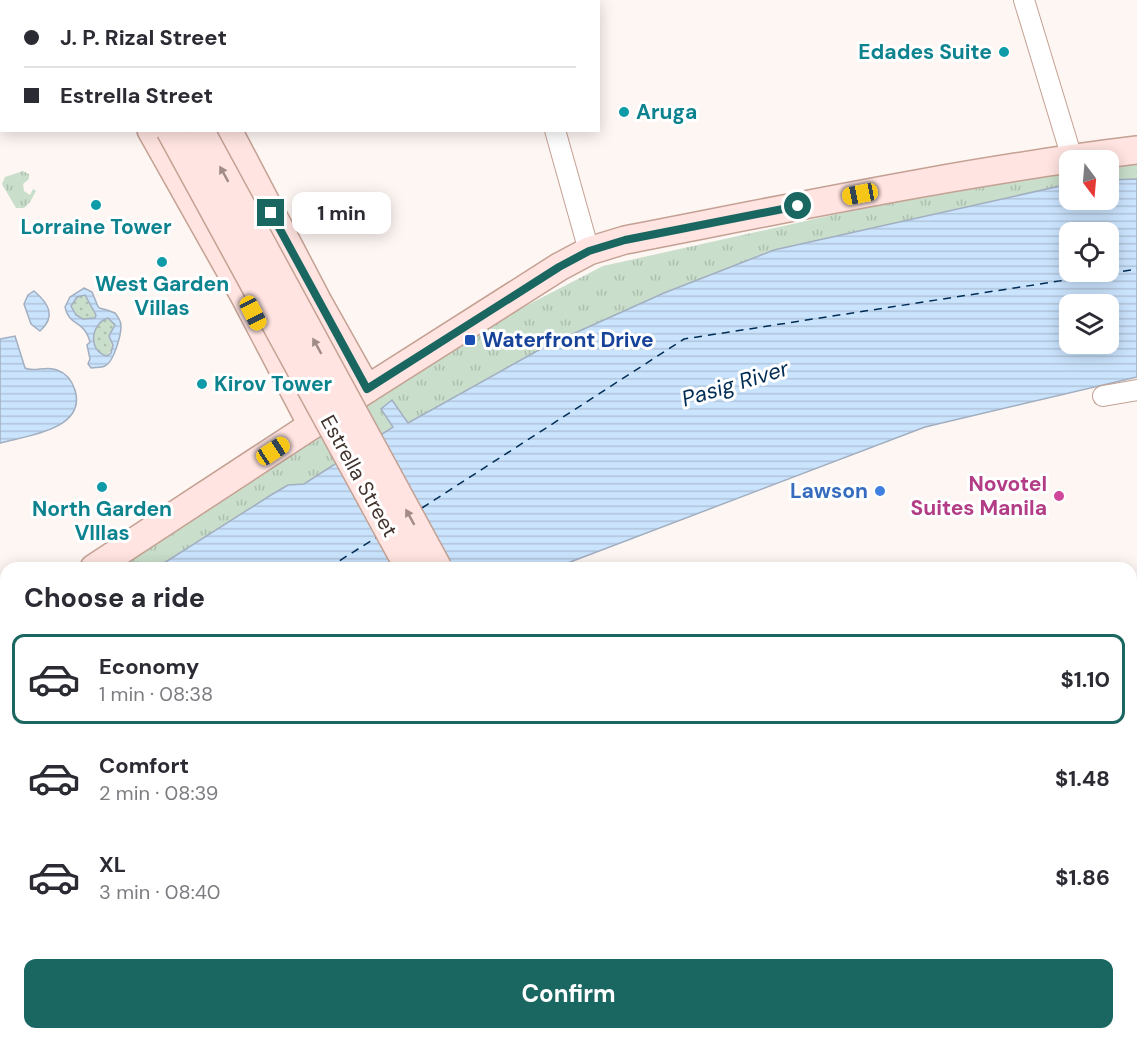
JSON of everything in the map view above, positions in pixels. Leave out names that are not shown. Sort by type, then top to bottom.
[{"type":"main road","name":"Estrella Street","points":[[152,132],[245,297],[312,425]]},
{"type":"main road","name":"Estrella Street","points":[[171,132],[406,562]]},
{"type":"main road","name":"Estrella Street","points":[[201,132],[435,562]]},
{"type":"main road","points":[[229,132],[367,389]]},
{"type":"main road","points":[[1119,152],[1137,150]]},
{"type":"main road","points":[[103,562],[367,389],[559,267],[589,251],[625,240],[870,192],[1059,160]]},
{"type":"main road","points":[[245,297],[269,294],[283,286],[291,275],[293,254]]},
{"type":"street","points":[[1024,0],[1070,150]]},
{"type":"street","points":[[556,132],[589,251]]},
{"type":"street","points":[[1103,396],[1137,390]]},
{"type":"green space","points":[[1137,162],[1137,179],[1119,180],[1119,164]]},
{"type":"green space","points":[[1059,170],[1059,186],[774,250],[664,293],[546,346],[408,423],[392,401],[393,426],[304,484],[288,486],[271,495],[165,562],[128,562],[510,314],[603,266],[936,192]]},
{"type":"green space","points":[[23,171],[29,174],[29,179],[23,184],[24,191],[30,195],[33,189],[36,191],[24,208],[16,208],[2,184],[5,177]]},
{"type":"green space","points":[[86,295],[96,315],[95,318],[83,319],[76,315],[71,306],[77,297]]},
{"type":"green space","points":[[108,318],[115,325],[111,333],[112,349],[107,356],[97,349],[94,337],[98,325]]},
{"type":"water","name":"Pasig River","points":[[1137,179],[1137,377],[925,427],[570,562],[165,562],[271,495],[288,485],[304,484],[393,427],[381,409],[392,400],[408,423],[546,346],[664,293],[774,250],[1059,186],[1059,210],[1119,210],[1119,180]]},
{"type":"water","points":[[84,288],[92,292],[99,308],[115,313],[119,319],[121,326],[118,342],[114,354],[105,366],[91,368],[88,364],[90,359],[87,345],[90,342],[84,330],[67,313],[65,307],[70,297]],"holes":[[[85,295],[96,315],[95,318],[83,319],[76,315],[71,306],[77,297]],[[108,318],[115,325],[109,336],[113,345],[111,353],[107,356],[96,349],[94,337],[98,325]]]},
{"type":"water","points":[[34,291],[49,310],[48,320],[40,331],[31,324],[24,304],[28,295]]},
{"type":"water","points":[[15,336],[25,368],[53,369],[63,373],[74,387],[76,403],[72,414],[63,423],[38,434],[0,443],[0,339]]},
{"type":"ferry route","points":[[422,508],[684,339],[1137,269]]},
{"type":"ferry route","points":[[337,562],[377,537]]},
{"type":"place","name":"Edades Suite","points":[[1004,52]]},
{"type":"place","name":"Aruga","points":[[624,112]]},
{"type":"place","name":"Lorraine Tower","points":[[96,205]]},
{"type":"place","name":"West Garden Villas","points":[[162,262]]},
{"type":"place","name":"Waterfront Drive","points":[[470,340]]},
{"type":"place","name":"Kirov Tower","points":[[202,384]]},
{"type":"place","name":"North Garden VIllas","points":[[102,487]]},
{"type":"place","name":"Lawson","points":[[880,491]]},
{"type":"place","name":"Novotel Suites Manila","points":[[1059,496]]},
{"type":"route","points":[[271,213],[367,389],[559,267],[589,251],[625,240],[798,206]]}]
